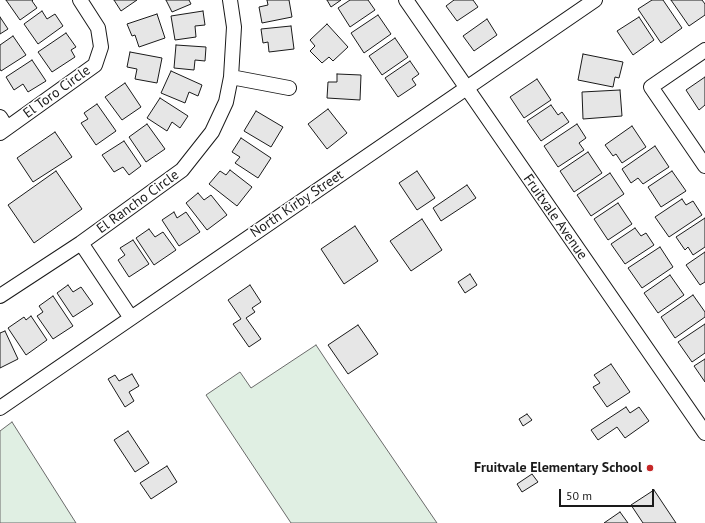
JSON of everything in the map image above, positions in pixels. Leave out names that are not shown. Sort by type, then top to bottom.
[{"type":"street","name":"El Toro Circle","points":[[2,126],[95,65],[101,47],[98,28],[80,0]]},
{"type":"street","name":"El Rancho Circle","points":[[0,296],[81,243],[182,170],[212,132],[226,102],[231,77],[234,27],[230,0]]},
{"type":"street","name":"Fruitvale Avenue","points":[[406,0],[466,88],[701,417],[705,433]]},
{"type":"street","name":"North Kirby Street","points":[[0,408],[595,0]]},
{"type":"street","points":[[705,50],[651,87],[705,166]]},
{"type":"street","points":[[231,77],[289,88]]},
{"type":"street","points":[[81,243],[131,318]]},
{"type":"green space","points":[[316,345],[437,523],[291,523],[206,395],[240,372],[251,388]]},
{"type":"green space","points":[[12,422],[76,523],[0,523],[0,431]]},
{"type":"building","points":[[6,0],[33,0],[32,1],[37,8],[20,20]]},
{"type":"building","points":[[114,0],[137,0],[121,11]]},
{"type":"building","points":[[166,0],[189,0],[191,4],[172,12]]},
{"type":"building","points":[[267,0],[289,0],[292,17],[262,23],[259,7],[268,5]]},
{"type":"building","points":[[327,0],[341,0],[331,7]]},
{"type":"building","points":[[350,0],[368,0],[375,10],[350,27],[338,8]]},
{"type":"building","points":[[454,0],[473,0],[478,7],[457,21],[446,6]]},
{"type":"building","points":[[652,0],[663,0],[682,28],[661,43],[638,9]]},
{"type":"building","points":[[671,0],[702,0],[705,4],[705,15],[689,26]]},
{"type":"building","points":[[42,11],[47,19],[55,14],[63,26],[38,44],[24,24]]},
{"type":"building","points":[[203,11],[205,25],[195,26],[196,37],[175,40],[171,16]]},
{"type":"building","points":[[157,14],[165,38],[139,47],[135,35],[132,36],[127,24]]},
{"type":"building","points":[[378,15],[391,34],[364,53],[351,33]]},
{"type":"building","points":[[0,17],[8,29],[0,34]]},
{"type":"building","points":[[639,17],[654,40],[633,55],[617,31]]},
{"type":"building","points":[[487,19],[497,35],[474,51],[463,36]]},
{"type":"building","points":[[327,24],[348,47],[333,61],[329,57],[322,63],[310,51],[315,46],[310,40]]},
{"type":"building","points":[[291,26],[294,49],[269,52],[268,42],[263,43],[261,29]]},
{"type":"building","points":[[66,33],[76,47],[71,50],[75,57],[52,72],[38,52]]},
{"type":"building","points":[[13,36],[26,55],[1,71],[0,45]]},
{"type":"building","points":[[395,38],[408,57],[382,75],[369,56]]},
{"type":"building","points":[[176,45],[206,47],[205,61],[195,60],[194,70],[174,68]]},
{"type":"building","points":[[130,52],[162,58],[157,83],[135,79],[137,69],[127,67]]},
{"type":"building","points":[[583,54],[623,62],[619,78],[615,77],[613,87],[578,80]]},
{"type":"building","points":[[32,60],[46,81],[28,92],[23,84],[14,90],[6,77]]},
{"type":"building","points":[[410,61],[419,74],[412,79],[416,85],[398,97],[385,78]]},
{"type":"building","points":[[171,71],[202,85],[198,96],[189,92],[185,103],[161,93]]},
{"type":"building","points":[[337,74],[361,75],[360,100],[327,98],[328,82],[337,82]]},
{"type":"building","points":[[705,77],[705,105],[699,110],[686,90]]},
{"type":"building","points":[[537,79],[551,100],[524,118],[510,97]]},
{"type":"building","points":[[125,83],[141,107],[122,120],[105,97]]},
{"type":"building","points":[[620,90],[622,116],[583,119],[582,92]]},
{"type":"building","points":[[160,98],[188,116],[180,128],[172,122],[167,131],[147,118]]},
{"type":"building","points":[[97,104],[116,131],[96,145],[81,123],[88,119],[84,113]]},
{"type":"building","points":[[551,105],[558,115],[562,112],[569,122],[541,141],[527,121]]},
{"type":"building","points":[[328,109],[347,133],[327,149],[308,124]]},
{"type":"building","points":[[256,111],[283,127],[271,147],[244,131]]},
{"type":"building","points":[[147,124],[165,149],[146,162],[129,137]]},
{"type":"building","points":[[577,124],[586,138],[579,143],[584,150],[558,167],[544,146]]},
{"type":"building","points":[[632,126],[646,147],[622,163],[616,154],[613,156],[605,145]]},
{"type":"building","points":[[55,132],[72,157],[33,182],[17,158]]},
{"type":"building","points":[[241,138],[271,158],[258,178],[235,163],[240,157],[232,152]]},
{"type":"building","points":[[124,141],[141,166],[129,175],[123,167],[114,172],[102,155]]},
{"type":"building","points":[[655,146],[669,167],[643,184],[638,178],[631,183],[622,169]]},
{"type":"building","points":[[588,152],[602,173],[574,192],[560,171]]},
{"type":"building","points":[[230,170],[252,187],[237,206],[209,184],[220,171],[226,175]]},
{"type":"building","points":[[56,171],[82,209],[34,243],[8,205]]},
{"type":"building","points":[[417,171],[435,198],[417,210],[399,183]]},
{"type":"building","points":[[672,171],[686,191],[661,207],[648,187]]},
{"type":"building","points":[[610,173],[624,194],[591,216],[577,195]]},
{"type":"building","points":[[467,185],[476,198],[441,221],[433,208]]},
{"type":"building","points":[[198,193],[204,200],[211,195],[227,215],[207,230],[186,203]]},
{"type":"building","points":[[682,199],[686,205],[693,201],[702,215],[669,237],[655,217]]},
{"type":"building","points":[[618,203],[632,224],[608,240],[594,219]]},
{"type":"building","points":[[174,212],[177,218],[186,212],[200,232],[179,246],[162,220]]},
{"type":"building","points":[[705,218],[705,247],[693,255],[688,247],[685,250],[676,237]]},
{"type":"building","points":[[422,219],[442,250],[411,271],[390,241]]},
{"type":"building","points":[[355,226],[378,261],[344,284],[321,249]]},
{"type":"building","points":[[635,228],[641,236],[646,233],[654,245],[625,264],[611,244]]},
{"type":"building","points":[[149,229],[155,237],[163,232],[176,250],[154,265],[136,238]]},
{"type":"building","points":[[133,240],[149,264],[129,277],[118,260],[125,255],[120,248]]},
{"type":"building","points":[[660,247],[673,267],[642,288],[628,268]]},
{"type":"building","points":[[705,252],[705,282],[700,285],[686,265]]},
{"type":"building","points":[[470,274],[477,285],[465,293],[458,282]]},
{"type":"building","points":[[670,275],[684,295],[658,313],[644,293]]},
{"type":"building","points":[[68,285],[73,292],[81,287],[93,304],[73,317],[57,293]]},
{"type":"building","points":[[250,285],[261,302],[252,308],[255,312],[246,318],[261,339],[249,347],[233,324],[241,319],[228,300]]},
{"type":"building","points":[[693,295],[705,312],[705,317],[675,338],[661,317]]},
{"type":"building","points":[[53,296],[73,326],[53,339],[37,316],[43,312],[39,306]]},
{"type":"building","points":[[31,316],[47,340],[26,355],[8,328],[24,317],[26,320]]},
{"type":"building","points":[[705,324],[705,353],[692,362],[678,342]]},
{"type":"building","points":[[358,325],[378,354],[348,374],[328,345]]},
{"type":"building","points":[[5,331],[18,359],[0,368],[0,333]]},
{"type":"building","points":[[705,359],[705,382],[694,366]]},
{"type":"building","points":[[611,364],[630,392],[607,407],[593,387],[600,383],[594,375]]},
{"type":"building","points":[[132,374],[139,386],[129,392],[134,401],[125,407],[108,379],[115,375],[119,381]]},
{"type":"building","points":[[626,407],[630,413],[639,407],[649,421],[625,438],[617,427],[598,440],[591,430]]},
{"type":"building","points":[[527,414],[532,420],[523,426],[519,419]]},
{"type":"building","points":[[128,431],[149,463],[135,472],[114,440]]},
{"type":"building","points":[[167,466],[177,482],[151,499],[140,483]]},
{"type":"building","points":[[532,474],[538,482],[522,492],[517,484]]},
{"type":"building","points":[[654,490],[676,523],[643,523],[631,505]]},
{"type":"building","points":[[620,512],[628,523],[604,523]]},
{"type":"place","name":"Fruitvale Elementary School","points":[[650,468]]}]
